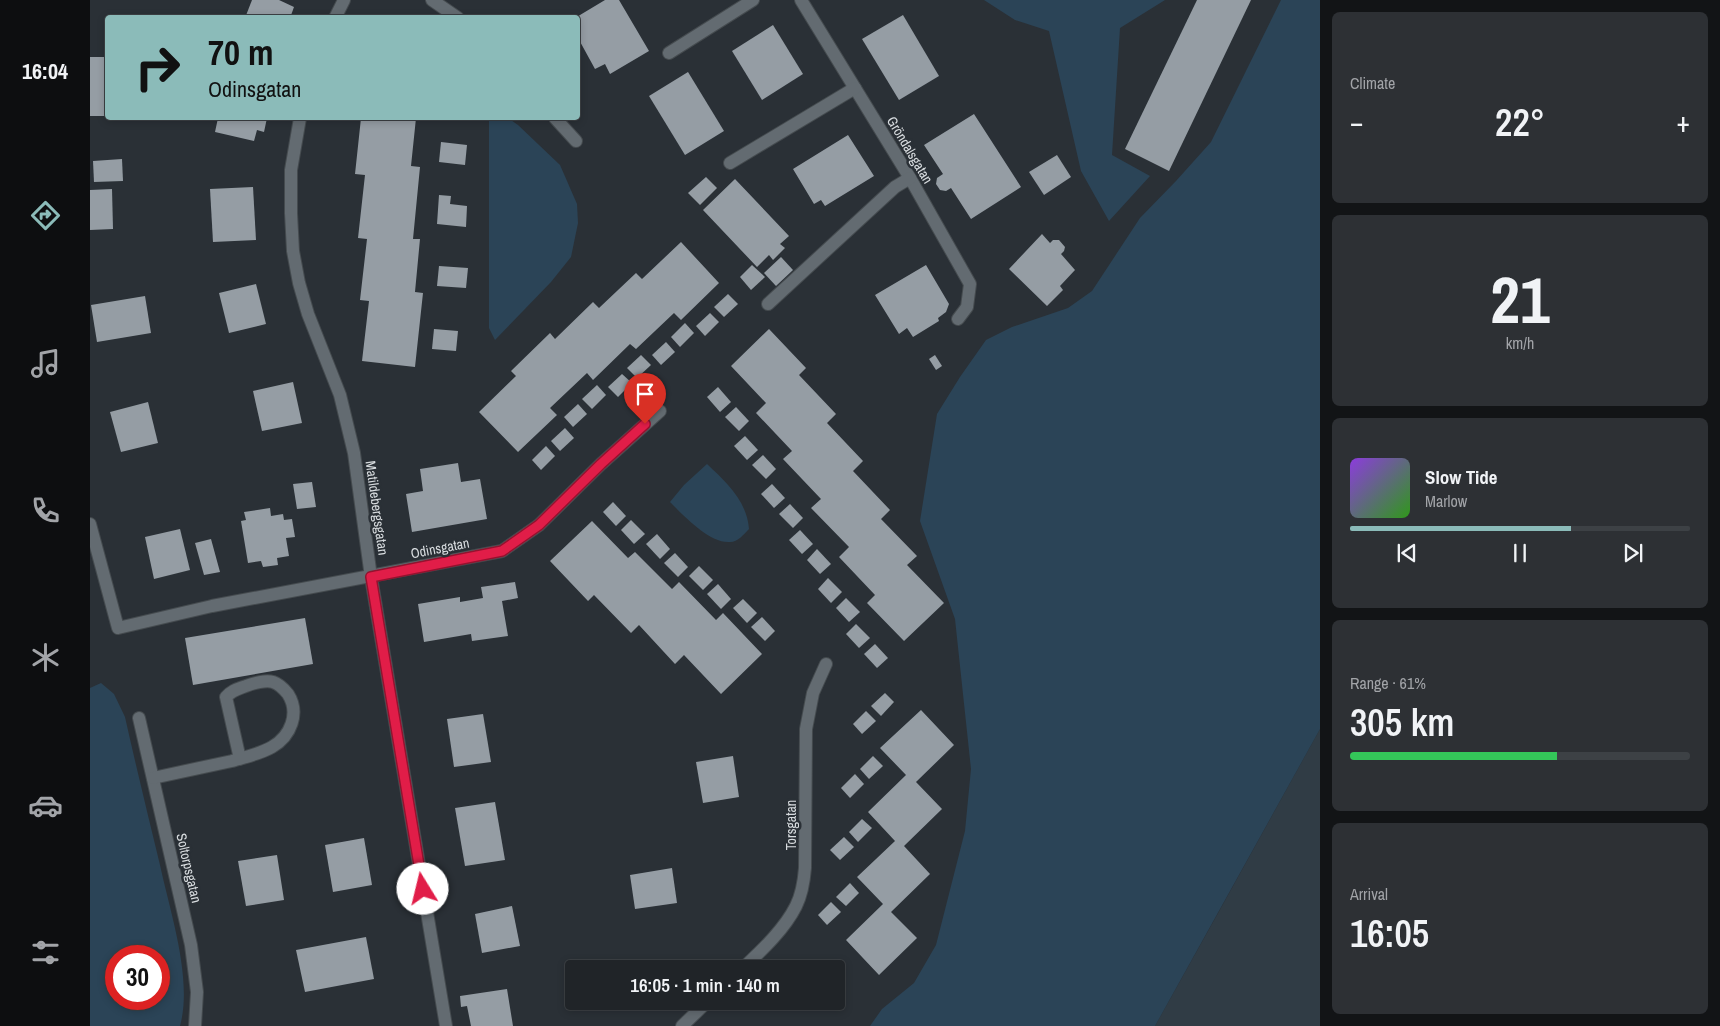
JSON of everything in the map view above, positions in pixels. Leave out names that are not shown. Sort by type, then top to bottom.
[{"type":"street","points":[[336,15],[344,0]]},
{"type":"street","points":[[432,0],[454,15]]},
{"type":"street","points":[[669,53],[753,0]]},
{"type":"street","name":"Gröndalsgatan","points":[[801,0],[910,178],[970,284],[967,307],[958,319]]},
{"type":"street","points":[[730,163],[855,88]]},
{"type":"street","name":"Matildebergsgatan","points":[[300,120],[291,170],[293,251],[299,283],[308,314],[340,396],[354,453],[371,577],[446,1026]]},
{"type":"street","points":[[557,120],[576,141]]},
{"type":"street","points":[[768,304],[895,187],[910,178]]},
{"type":"street","name":"Odinsgatan","points":[[90,524],[118,628],[212,606],[502,551],[539,525],[601,464],[660,411]]},
{"type":"street","name":"Torsgatan","points":[[752,960],[796,906],[803,888],[806,868],[806,729],[813,693],[826,664]]},
{"type":"street","points":[[153,778],[240,759],[272,747],[290,729],[294,714],[291,700],[284,688],[272,682],[251,684],[232,691],[226,697],[240,759]]},
{"type":"street","name":"Soltorpsgatan","points":[[138,718],[191,946],[197,992],[196,1026]]},
{"type":"street","points":[[682,1026],[699,1010]]},
{"type":"shaded area","points":[[984,0],[1165,0],[1120,28],[1112,155],[1150,176],[1109,221],[1081,171],[1049,31],[1015,20]]},
{"type":"shaded area","points":[[1281,0],[1320,0],[1320,729],[1155,1026],[870,1026],[882,1009],[914,983],[936,945],[965,831],[971,769],[955,619],[920,521],[937,414],[986,340],[1012,327],[1068,308],[1092,291],[1140,218],[1211,142]]},
{"type":"shaded area","points":[[489,120],[511,120],[560,165],[577,204],[578,223],[571,257],[551,282],[495,340],[489,328]]},
{"type":"shaded area","points":[[707,464],[734,493],[744,510],[749,529],[736,541],[722,541],[706,534],[689,521],[670,502],[684,485]]},
{"type":"shaded area","points":[[101,683],[114,694],[125,717],[179,946],[184,988],[180,1026],[90,1026],[90,688]]},
{"type":"shaded area","points":[[1320,729],[1320,1026],[1155,1026],[1217,915]]},
{"type":"building","points":[[252,0],[279,0],[294,7],[291,15],[246,15]]},
{"type":"building","points":[[605,0],[619,0],[649,51],[610,74],[605,64],[595,69],[580,42],[580,15]]},
{"type":"building","points":[[1197,0],[1251,0],[1169,171],[1125,149]]},
{"type":"building","points":[[903,15],[939,76],[899,100],[862,39]]},
{"type":"building","points":[[773,25],[803,74],[762,100],[732,51]]},
{"type":"building","points":[[90,57],[105,57],[105,116],[90,116]]},
{"type":"building","points":[[688,72],[724,131],[685,155],[649,96]]},
{"type":"building","points":[[974,114],[1021,187],[971,219],[951,188],[946,191],[940,190],[936,184],[937,178],[943,174],[924,145]]},
{"type":"building","points":[[218,120],[267,120],[264,132],[257,130],[254,141],[215,132]]},
{"type":"building","points":[[361,120],[416,120],[411,166],[420,167],[413,239],[420,239],[415,292],[423,293],[415,367],[362,361],[369,301],[360,300],[367,239],[358,238],[365,175],[355,174]]},
{"type":"building","points":[[848,135],[874,176],[825,206],[821,200],[814,204],[793,169]]},
{"type":"building","points":[[441,142],[467,145],[465,165],[439,162]]},
{"type":"building","points":[[1057,155],[1071,177],[1044,195],[1029,172]]},
{"type":"building","points":[[122,159],[123,181],[94,182],[93,161]]},
{"type":"building","points":[[706,177],[717,188],[700,205],[688,193]]},
{"type":"building","points":[[735,179],[789,236],[780,244],[785,248],[773,260],[769,255],[757,267],[703,210]]},
{"type":"building","points":[[253,187],[256,240],[213,242],[210,189]]},
{"type":"building","points":[[112,189],[113,229],[90,230],[90,190]]},
{"type":"building","points":[[439,195],[451,196],[450,204],[467,206],[466,227],[437,224]]},
{"type":"building","points":[[1042,234],[1050,243],[1053,240],[1059,240],[1065,247],[1061,254],[1075,270],[1060,286],[1063,290],[1047,306],[1009,269]]},
{"type":"building","points":[[681,242],[719,283],[681,320],[674,313],[636,349],[630,344],[593,380],[587,373],[550,408],[557,415],[518,452],[479,412],[516,376],[511,371],[550,333],[555,339],[593,302],[599,308],[636,273],[642,279]]},
{"type":"building","points":[[781,257],[793,270],[776,286],[764,273]]},
{"type":"building","points":[[752,265],[765,277],[751,290],[740,277]]},
{"type":"building","points":[[926,265],[949,304],[946,312],[938,318],[939,321],[913,337],[907,328],[899,334],[875,295]]},
{"type":"building","points":[[439,266],[468,268],[466,288],[437,286]]},
{"type":"building","points":[[256,284],[266,324],[229,333],[219,293]]},
{"type":"building","points":[[728,294],[738,304],[724,317],[714,307]]},
{"type":"building","points":[[145,296],[151,333],[97,342],[91,305]]},
{"type":"building","points":[[710,313],[719,322],[705,336],[696,326]]},
{"type":"building","points":[[685,323],[694,333],[680,347],[671,337]]},
{"type":"building","points":[[434,329],[458,331],[456,351],[432,349]]},
{"type":"building","points":[[769,329],[806,368],[799,375],[836,414],[827,423],[863,461],[853,471],[890,510],[881,519],[917,556],[907,565],[944,603],[904,641],[867,603],[875,595],[839,557],[849,547],[811,508],[821,499],[783,459],[792,451],[756,413],[766,403],[731,366]]},
{"type":"building","points":[[666,342],[675,352],[661,365],[652,355]]},
{"type":"building","points":[[641,355],[651,365],[637,378],[627,368]]},
{"type":"building","points":[[935,355],[942,366],[936,370],[929,359]]},
{"type":"building","points":[[622,374],[632,383],[618,397],[608,387]]},
{"type":"building","points":[[293,382],[302,423],[262,431],[253,391]]},
{"type":"building","points":[[597,385],[606,395],[592,409],[582,399]]},
{"type":"building","points":[[718,387],[731,402],[720,412],[707,397]]},
{"type":"building","points":[[148,402],[158,443],[121,452],[110,412]]},
{"type":"building","points":[[578,404],[587,414],[573,427],[564,417]]},
{"type":"building","points":[[736,407],[749,421],[739,431],[725,417]]},
{"type":"building","points":[[565,428],[574,438],[560,451],[551,441]]},
{"type":"building","points":[[745,436],[758,450],[747,460],[734,446]]},
{"type":"building","points":[[546,446],[555,456],[541,470],[532,460]]},
{"type":"building","points":[[763,455],[776,469],[766,479],[752,465]]},
{"type":"building","points":[[458,463],[461,482],[480,479],[487,519],[412,532],[406,494],[423,491],[420,469]]},
{"type":"building","points":[[312,482],[316,507],[297,509],[293,484]]},
{"type":"building","points":[[772,484],[785,498],[774,508],[761,494]]},
{"type":"building","points":[[613,502],[626,516],[616,526],[603,512]]},
{"type":"building","points":[[790,504],[803,518],[793,528],[779,514]]},
{"type":"building","points":[[270,508],[271,516],[283,514],[284,520],[292,519],[295,537],[286,538],[289,556],[277,558],[278,565],[263,567],[261,561],[248,563],[241,521],[246,520],[244,512]]},
{"type":"building","points":[[631,520],[645,534],[634,544],[621,530]]},
{"type":"building","points":[[592,521],[628,558],[635,552],[672,589],[679,582],[716,620],[723,613],[762,654],[721,694],[684,655],[675,664],[639,625],[631,633],[594,595],[588,601],[550,561]]},
{"type":"building","points":[[180,529],[190,570],[154,579],[145,537]]},
{"type":"building","points":[[800,530],[813,544],[802,554],[789,540]]},
{"type":"building","points":[[657,534],[670,549],[660,559],[646,544]]},
{"type":"building","points":[[211,539],[220,572],[204,575],[195,543]]},
{"type":"building","points":[[817,549],[831,564],[820,574],[807,560]]},
{"type":"building","points":[[675,553],[688,567],[678,577],[664,563]]},
{"type":"building","points":[[699,566],[713,580],[703,590],[689,576]]},
{"type":"building","points":[[828,578],[842,592],[831,603],[818,589]]},
{"type":"building","points":[[515,582],[518,598],[502,601],[508,636],[472,641],[471,634],[424,642],[418,604],[460,597],[460,602],[483,598],[481,587]]},
{"type":"building","points":[[718,584],[731,599],[721,609],[707,594]]},
{"type":"building","points":[[846,598],[860,612],[849,622],[836,608]]},
{"type":"building","points":[[743,599],[757,613],[747,623],[733,608]]},
{"type":"building","points":[[762,617],[775,631],[765,641],[751,627]]},
{"type":"building","points":[[305,618],[313,664],[193,685],[185,638]]},
{"type":"building","points":[[856,624],[870,638],[859,648],[846,634]]},
{"type":"building","points":[[875,644],[888,658],[877,668],[864,654]]},
{"type":"building","points":[[885,693],[894,702],[881,716],[871,706]]},
{"type":"building","points":[[921,710],[954,745],[916,782],[942,809],[904,846],[930,874],[891,912],[917,938],[879,975],[846,940],[883,904],[857,877],[895,841],[868,812],[906,775],[880,748]]},
{"type":"building","points":[[866,711],[876,721],[862,734],[853,724]]},
{"type":"building","points":[[483,714],[491,762],[454,767],[447,719]]},
{"type":"building","points":[[733,756],[739,797],[703,803],[696,762]]},
{"type":"building","points":[[873,756],[883,766],[869,779],[860,769]]},
{"type":"building","points":[[855,774],[864,784],[850,798],[841,788]]},
{"type":"building","points":[[495,802],[505,860],[465,866],[455,808]]},
{"type":"building","points":[[862,819],[872,828],[858,842],[849,832]]},
{"type":"building","points":[[844,837],[854,847],[840,860],[830,850]]},
{"type":"building","points":[[364,838],[372,885],[333,892],[325,845]]},
{"type":"building","points":[[277,855],[284,900],[246,906],[238,861]]},
{"type":"building","points":[[672,868],[677,903],[635,909],[630,875]]},
{"type":"building","points":[[850,883],[859,893],[846,906],[836,897]]},
{"type":"building","points":[[831,902],[841,912],[827,925],[818,915]]},
{"type":"building","points":[[512,906],[520,946],[482,953],[475,914]]},
{"type":"building","points":[[366,937],[374,979],[305,992],[296,950]]},
{"type":"building","points":[[507,989],[513,1026],[471,1026],[467,1006],[461,1007],[460,996]]},
{"type":"route","points":[[423,889],[371,577],[502,551],[539,525],[645,424]]}]
